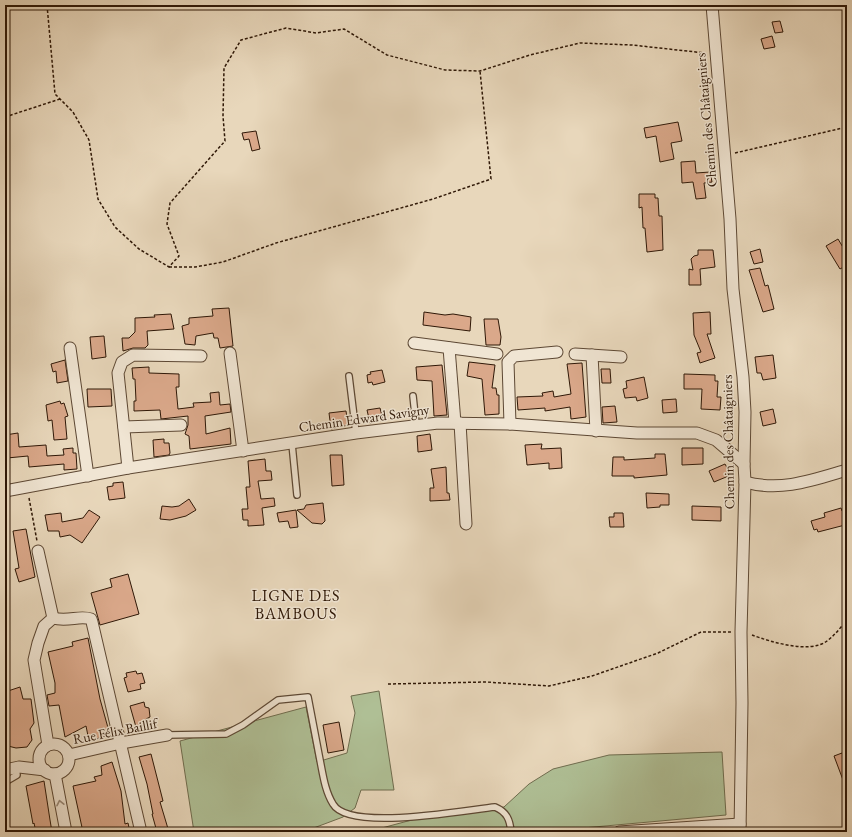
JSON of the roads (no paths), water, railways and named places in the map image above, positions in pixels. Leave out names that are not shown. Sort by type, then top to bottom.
[{"type":"street","name":"Chemin des Châtaigniers","points":[[712,5],[730,219],[733,290],[744,398],[744,464],[746,482],[741,632],[742,703],[740,828]]},
{"type":"street","points":[[414,343],[497,354]]},
{"type":"street","points":[[70,348],[88,476]]},
{"type":"street","points":[[449,348],[458,423],[466,524]]},
{"type":"street","points":[[510,424],[508,362],[510,358],[514,356],[557,352]]},
{"type":"street","points":[[230,353],[243,451]]},
{"type":"street","points":[[575,354],[621,356]]},
{"type":"street","points":[[592,355],[596,431]]},
{"type":"street","points":[[128,468],[118,374],[122,362],[133,356],[200,356]]},
{"type":"street","name":"Chemin Edward Savigny","points":[[5,491],[128,468],[416,424],[510,424],[596,431],[704,434],[723,445],[744,464]]},
{"type":"street","points":[[124,427],[181,425]]},
{"type":"street","points":[[746,482],[758,486],[774,487],[794,485],[847,470]]},
{"type":"street","points":[[38,551],[53,618]]},
{"type":"street","points":[[53,618],[63,620],[87,617],[91,619],[141,832]]},
{"type":"street","points":[[13,768],[40,755],[48,745],[34,660],[44,626],[53,618]]},
{"type":"street","name":"Rue Félix Baillif","points":[[69,755],[121,743],[167,735]]},
{"type":"street","points":[[13,768],[50,772],[66,768],[69,755],[64,748],[60,745],[48,745]]},
{"type":"street","points":[[40,755],[41,765],[50,772],[66,832]]},
{"type":"street","points":[[619,832],[740,828]]},
{"type":"lane","points":[[349,376],[356,433]]},
{"type":"lane","points":[[414,396],[416,424]]},
{"type":"lane","points":[[292,444],[297,495]]},
{"type":"lane","points":[[167,735],[226,734],[243,725],[278,700],[308,697],[326,789],[333,805],[341,812],[356,817],[382,819],[495,807],[506,814],[510,822],[511,832]]},
{"type":"lane","points":[[5,782],[17,775],[13,768]]},
{"type":"district","name":"LIGNE DES BAMBOUS","points":[[296,604]]}]
